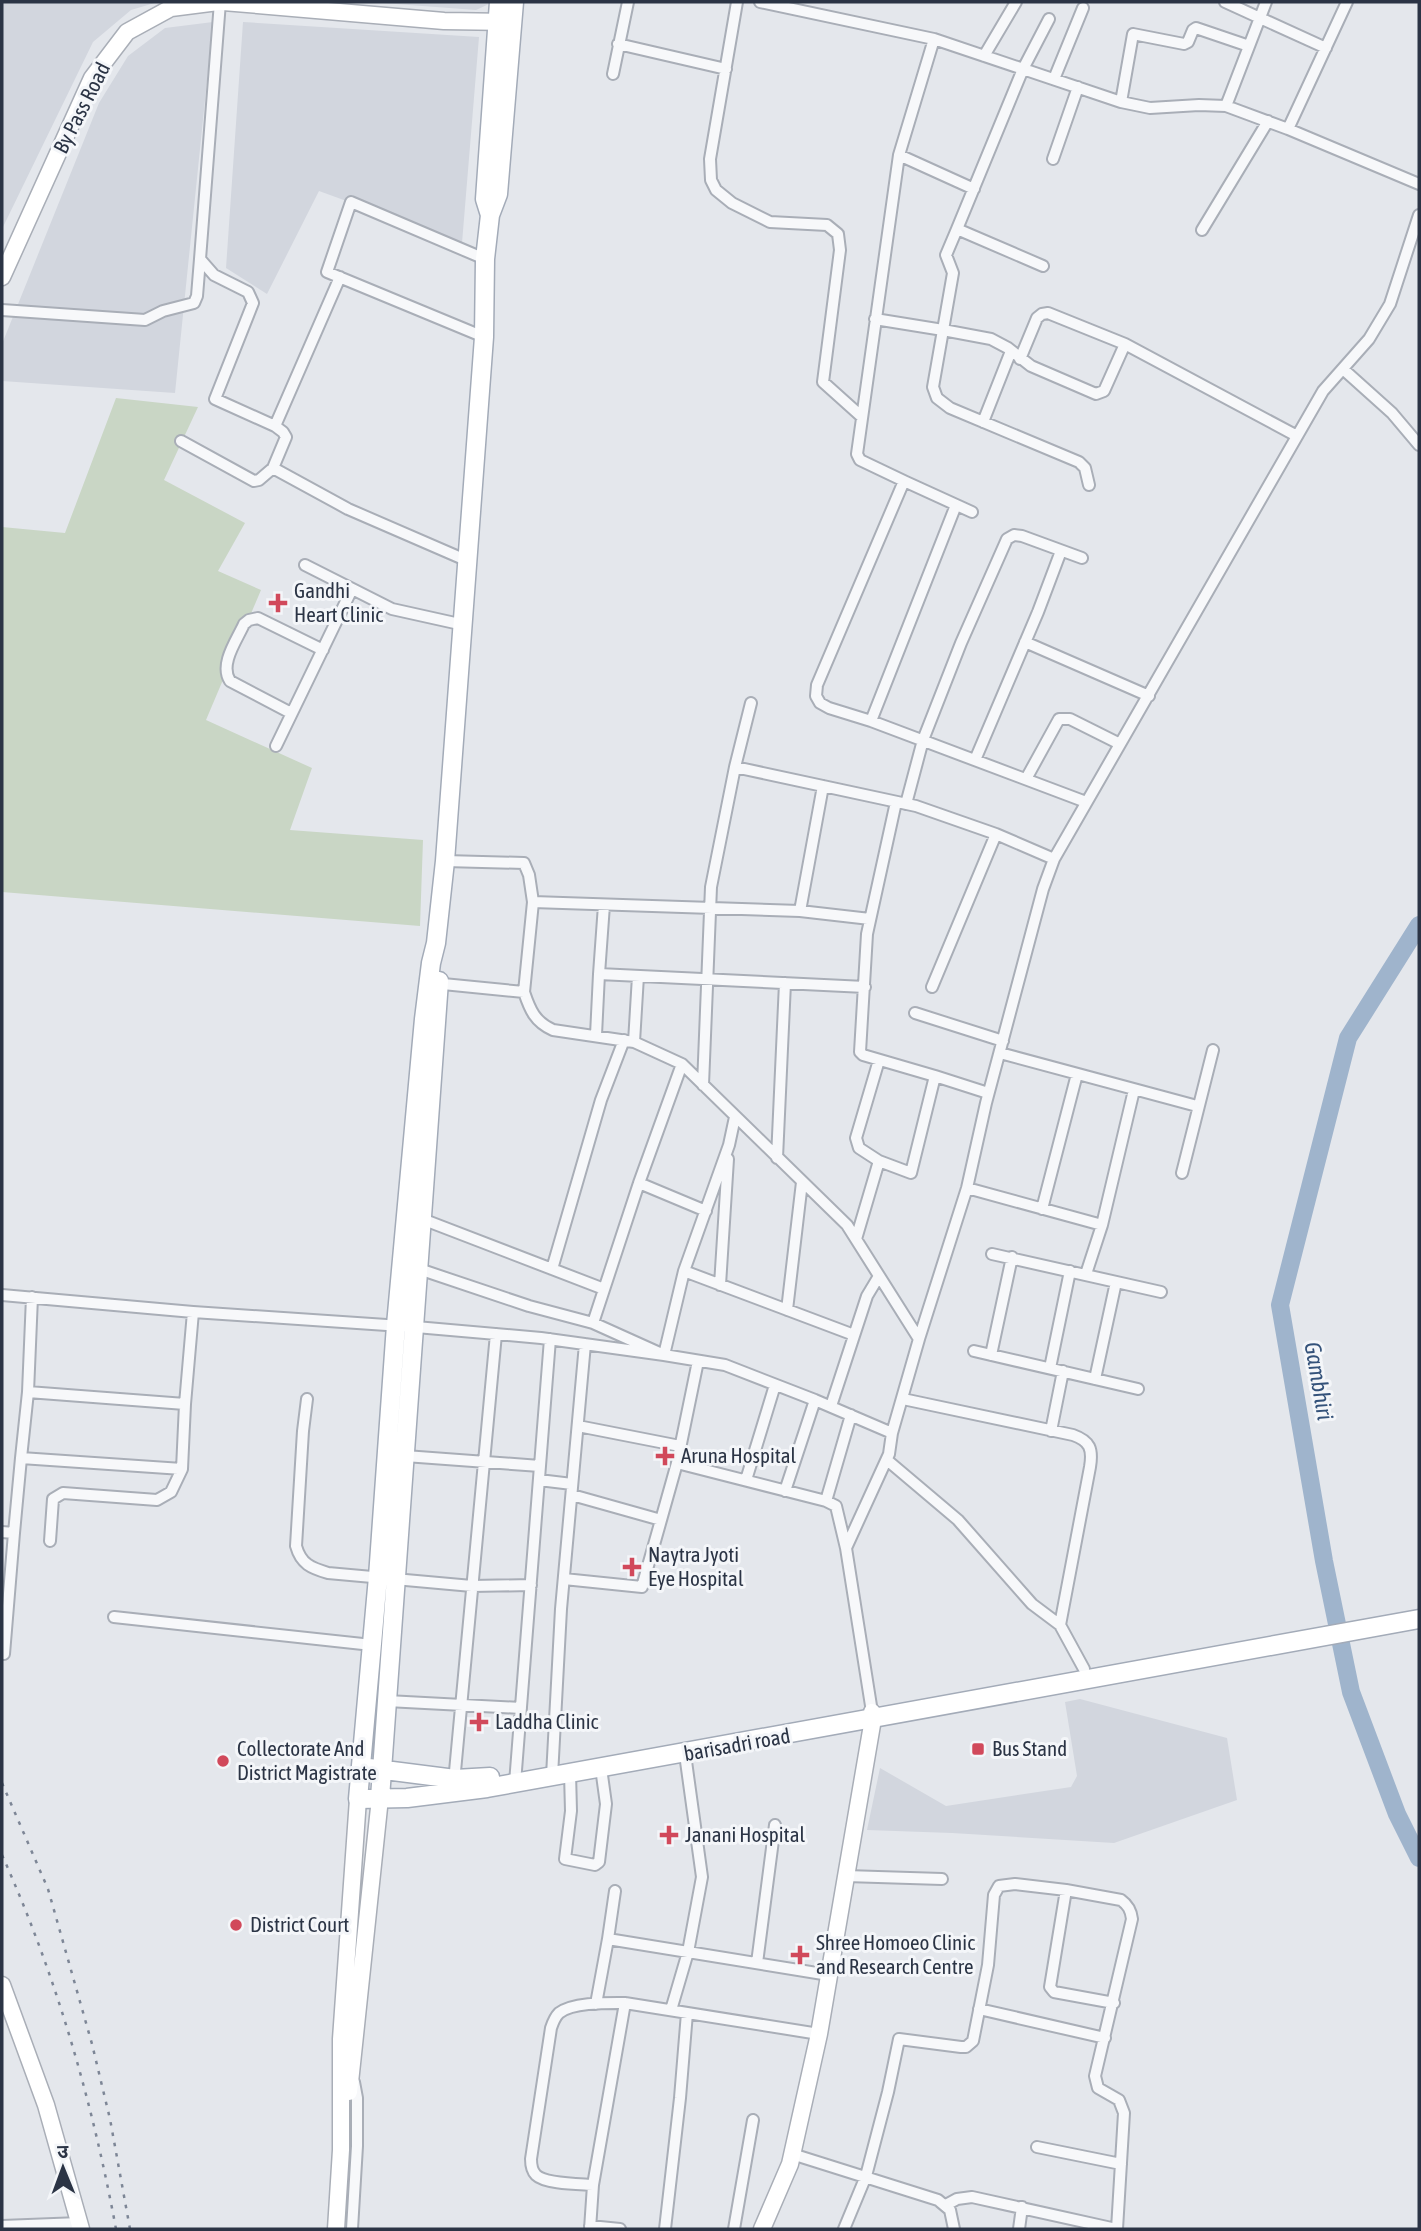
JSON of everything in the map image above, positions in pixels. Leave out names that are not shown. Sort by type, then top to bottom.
[{"type":"main road","points":[[380,1798],[416,1327],[436,943],[464,625],[484,337],[485,259],[490,215],[498,194],[505,22],[499,2]]},
{"type":"main road","points":[[505,22],[514,2]]},
{"type":"main road","points":[[358,1799],[378,1577],[396,1325],[434,983]]},
{"type":"main road","points":[[1108,1670],[1419,1610]]},
{"type":"main road","points":[[1108,1670],[1419,1619]]},
{"type":"main road","name":"barisadri road","points":[[872,1715],[1084,1669],[1108,1670]]},
{"type":"main road","name":"barisadri road","points":[[552,1772],[570,1773],[601,1768],[1108,1670]]},
{"type":"main road","name":"barisadri road","points":[[358,1799],[515,1779],[692,1750]]},
{"type":"main road","points":[[361,1766],[382,1768],[454,1785]]},
{"type":"main road","name":"barisadri road","points":[[454,1785],[479,1778],[515,1779]]},
{"type":"street","name":"By Pass Road","points":[[2,277],[92,78],[127,32],[171,8],[220,2],[444,21],[505,22]]},
{"type":"street","points":[[2,310],[145,320],[163,311],[194,303],[197,296],[220,2]]},
{"type":"street","points":[[613,74],[628,2]]},
{"type":"street","points":[[737,2],[710,159],[711,180],[716,190],[732,203],[770,222],[827,225],[838,234],[840,250],[823,382],[862,416]]},
{"type":"street","points":[[760,2],[781,4],[934,39],[1121,102],[1150,108],[1226,106],[1419,184]]},
{"type":"street","points":[[984,56],[1016,2]]},
{"type":"street","points":[[1225,2],[1326,48]]},
{"type":"street","points":[[1226,106],[1266,2]]},
{"type":"street","points":[[1288,129],[1347,2]]},
{"type":"street","points":[[1054,79],[1083,8]]},
{"type":"street","points":[[1049,19],[1023,69],[946,256],[953,273],[933,387],[937,398],[950,408],[1079,462],[1085,468],[1089,485]]},
{"type":"street","points":[[1121,102],[1133,34],[1184,44],[1196,28],[1249,46]]},
{"type":"street","points":[[934,39],[899,155],[858,459],[972,512]]},
{"type":"street","points":[[618,44],[726,69]]},
{"type":"street","points":[[1053,159],[1079,87]]},
{"type":"street","points":[[1202,230],[1268,121]]},
{"type":"street","points":[[899,155],[974,189]]},
{"type":"street","points":[[484,337],[327,272],[351,202],[485,259]]},
{"type":"street","points":[[846,1548],[887,1460],[919,1339],[967,1188],[988,1093],[1043,889],[1054,859],[1323,391],[1369,339],[1390,304],[1419,215]]},
{"type":"street","points":[[957,229],[1043,266]]},
{"type":"street","points":[[181,441],[254,481],[273,468],[286,437],[275,426],[215,399],[252,307],[252,299],[248,292],[214,275],[200,259]]},
{"type":"street","points":[[275,426],[340,277]]},
{"type":"street","points":[[983,422],[1015,355],[1037,318],[1048,313],[1125,344],[1297,436]]},
{"type":"street","points":[[875,319],[990,339],[1090,394],[1104,391],[1125,344]]},
{"type":"street","points":[[1343,369],[1392,413],[1419,446]]},
{"type":"street","points":[[273,468],[348,509],[468,561]]},
{"type":"street","points":[[904,481],[816,690],[820,703],[1086,802]]},
{"type":"street","points":[[871,721],[956,505]]},
{"type":"street","points":[[988,1093],[860,1052],[867,934],[901,803],[923,740],[961,643],[1007,539],[1022,536],[1082,558]]},
{"type":"street","points":[[975,760],[1061,551]]},
{"type":"street","points":[[305,565],[392,609],[464,625]]},
{"type":"street","points":[[276,746],[352,589]]},
{"type":"street","points":[[291,713],[230,681],[227,676],[226,666],[244,624],[258,618],[323,650]]},
{"type":"street","points":[[1025,642],[1149,696]]},
{"type":"street","points":[[703,1085],[711,887],[751,703]]},
{"type":"street","points":[[1026,779],[1059,719],[1070,719],[1120,744]]},
{"type":"street","points":[[735,767],[901,803],[996,834],[1054,859]]},
{"type":"street","points":[[800,911],[823,786]]},
{"type":"street","points":[[932,987],[996,834]]},
{"type":"street","points":[[445,861],[524,863],[529,875],[533,902],[524,992],[541,1025],[553,1030],[629,1041],[681,1064],[847,1225],[919,1339]]},
{"type":"street","points":[[533,902],[800,911],[870,919]]},
{"type":"street","points":[[596,1035],[604,905]]},
{"type":"street","points":[[599,974],[865,987]]},
{"type":"street","points":[[552,1269],[601,1100],[629,1041],[638,976]]},
{"type":"street","points":[[434,983],[524,992]]},
{"type":"street","points":[[777,1158],[785,983]]},
{"type":"street","points":[[915,1013],[1003,1041]]},
{"type":"street","points":[[1182,1173],[1213,1050]]},
{"type":"street","points":[[999,1053],[1198,1106]]},
{"type":"street","points":[[879,1060],[856,1138],[859,1148],[879,1161],[911,1173],[936,1076]]},
{"type":"street","points":[[593,1323],[681,1064]]},
{"type":"street","points":[[1042,1209],[1077,1074]]},
{"type":"street","points":[[1087,1274],[1102,1225],[1134,1090]]},
{"type":"street","points":[[664,1355],[684,1271],[729,1146],[735,1117]]},
{"type":"street","points":[[720,1284],[729,1146]]},
{"type":"street","points":[[856,1239],[879,1161]]},
{"type":"street","points":[[787,1310],[802,1182]]},
{"type":"street","points":[[639,1183],[706,1211]]},
{"type":"street","points":[[967,1188],[1102,1225]]},
{"type":"street","points":[[422,1219],[604,1289]]},
{"type":"street","points":[[992,1254],[1161,1292]]},
{"type":"street","points":[[991,1355],[1012,1258]]},
{"type":"street","points":[[419,1269],[529,1306],[593,1323],[664,1355]]},
{"type":"street","points":[[684,1271],[854,1335]]},
{"type":"street","points":[[1050,1368],[1070,1271]]},
{"type":"street","points":[[831,1406],[867,1296],[879,1276]]},
{"type":"street","points":[[1095,1379],[1116,1282]]},
{"type":"street","points":[[2,1294],[193,1312],[396,1325],[550,1339],[698,1360],[725,1365],[816,1399],[892,1433]]},
{"type":"street","points":[[4,1654],[8,1533],[28,1392],[32,1297]]},
{"type":"street","points":[[50,1541],[53,1499],[58,1494],[157,1500],[171,1492],[182,1469],[193,1312]]},
{"type":"street","points":[[454,1785],[496,1334]]},
{"type":"street","points":[[515,1779],[550,1339]]},
{"type":"street","points":[[552,1772],[564,1579],[585,1344]]},
{"type":"street","points":[[974,1351],[1138,1389]]},
{"type":"street","points":[[564,1579],[642,1587],[677,1464],[698,1360]]},
{"type":"street","points":[[1051,1431],[1063,1371]]},
{"type":"street","points":[[746,1480],[775,1385]]},
{"type":"street","points":[[28,1392],[185,1404]]},
{"type":"street","points":[[307,1399],[296,1546],[298,1555],[309,1567],[328,1573],[472,1586],[531,1585]]},
{"type":"street","points":[[785,1490],[816,1399]]},
{"type":"street","points":[[903,1399],[1082,1438],[1091,1448],[1092,1457],[1060,1625]]},
{"type":"street","points":[[826,1501],[851,1415]]},
{"type":"street","points":[[578,1426],[680,1446]]},
{"type":"street","points":[[405,1456],[540,1466]]},
{"type":"street","points":[[20,1458],[182,1469]]},
{"type":"street","points":[[887,1460],[958,1520],[1032,1604],[1060,1625],[1084,1669]]},
{"type":"street","points":[[677,1464],[785,1490],[836,1506],[846,1548],[872,1715],[819,2034],[792,2154],[762,2229]]},
{"type":"street","points":[[539,1480],[660,1520]]},
{"type":"street","points":[[114,1617],[372,1645]]},
{"type":"street","points":[[387,1701],[521,1708]]},
{"type":"street","points":[[671,2010],[688,1952],[702,1877],[692,1750]]},
{"type":"street","points":[[570,1773],[571,1811],[565,1859],[595,1865],[599,1862],[606,1804],[601,1768]]},
{"type":"street","points":[[336,2229],[341,2150],[341,2039],[380,1798]]},
{"type":"street","points":[[341,2150],[352,2076],[358,1799]]},
{"type":"street","points":[[757,1963],[775,1825]]},
{"type":"street","points":[[846,1876],[942,1879]]},
{"type":"street","points":[[844,2229],[866,2176],[899,2039],[966,2047],[973,2041],[988,1965],[996,1890],[1005,1884],[1066,1890],[1121,1900],[1127,1905],[1132,1919],[1095,2082],[1104,2093],[1115,2097],[1123,2105],[1121,2164],[1110,2229],[972,2197],[957,2199],[946,2205]]},
{"type":"street","points":[[1066,1890],[1050,1987],[1062,1994],[1114,2003]]},
{"type":"street","points":[[596,2004],[615,1891]]},
{"type":"street","points":[[608,1939],[829,1975]]},
{"type":"street","points":[[2,1984],[46,2105],[81,2226],[2,2226]]},
{"type":"street","points":[[593,2185],[545,2180],[534,2172],[531,2159],[551,2028],[556,2016],[565,2009],[625,2003],[819,2034]]},
{"type":"street","points":[[620,2229],[590,2228],[593,2185],[625,2003]]},
{"type":"street","points":[[979,2010],[1105,2038]]},
{"type":"street","points":[[664,2229],[687,2013]]},
{"type":"street","points":[[352,2076],[357,2098],[352,2229]]},
{"type":"street","points":[[328,2229],[335,2119],[341,2095]]},
{"type":"street","points":[[734,2229],[753,2120]]},
{"type":"street","points":[[1037,2147],[1121,2164]]},
{"type":"street","points":[[792,2154],[938,2200],[950,2210],[954,2229]]},
{"type":"street","points":[[1019,2229],[1022,2207]]},
{"type":"shaded area","points":[[2,2],[158,2],[131,10],[93,42],[2,229]]},
{"type":"shaded area","points":[[369,2],[489,2],[489,4],[476,10]]},
{"type":"shaded area","points":[[213,22],[175,393],[2,381],[2,344],[99,103],[128,56],[165,28]]},
{"type":"shaded area","points":[[243,22],[479,37],[462,243],[319,191],[267,294],[226,268]]},
{"type":"shaded area","points":[[1080,1699],[1227,1738],[1237,1800],[1114,1843],[867,1830],[880,1768],[946,1806],[1071,1787],[1077,1776],[1065,1702]]},
{"type":"green space","points":[[116,398],[198,407],[164,480],[245,523],[218,571],[261,590],[206,720],[312,768],[290,830],[423,840],[420,926],[2,892],[2,527],[65,533]]},
{"type":"waterway","name":"Gambhiri","points":[[1419,925],[1348,1038],[1280,1305],[1324,1561],[1351,1692],[1397,1814],[1419,1858]]},
{"type":"railway","points":[[2,1783],[48,1889],[92,2044],[110,2119],[130,2229]]},
{"type":"railway","points":[[2,1855],[39,1946],[70,2039],[96,2133],[116,2229]]},
{"type":"place","name":"Gandhi Heart Clinic","points":[[278,603]]},
{"type":"place","name":"Aruna Hospital","points":[[665,1456]]},
{"type":"place","name":"Naytra Jyoti Eye Hospital","points":[[632,1567]]},
{"type":"place","name":"Laddha Clinic","points":[[479,1722]]},
{"type":"place","name":"Bus Stand","points":[[978,1749]]},
{"type":"place","name":"Collectorate And District Magistrate","points":[[223,1761]]},
{"type":"place","name":"Janani Hospital","points":[[669,1835]]},
{"type":"place","name":"District Court","points":[[236,1925]]},
{"type":"place","name":"Shree Homoeo Clinic and Research Centre","points":[[800,1955]]}]
